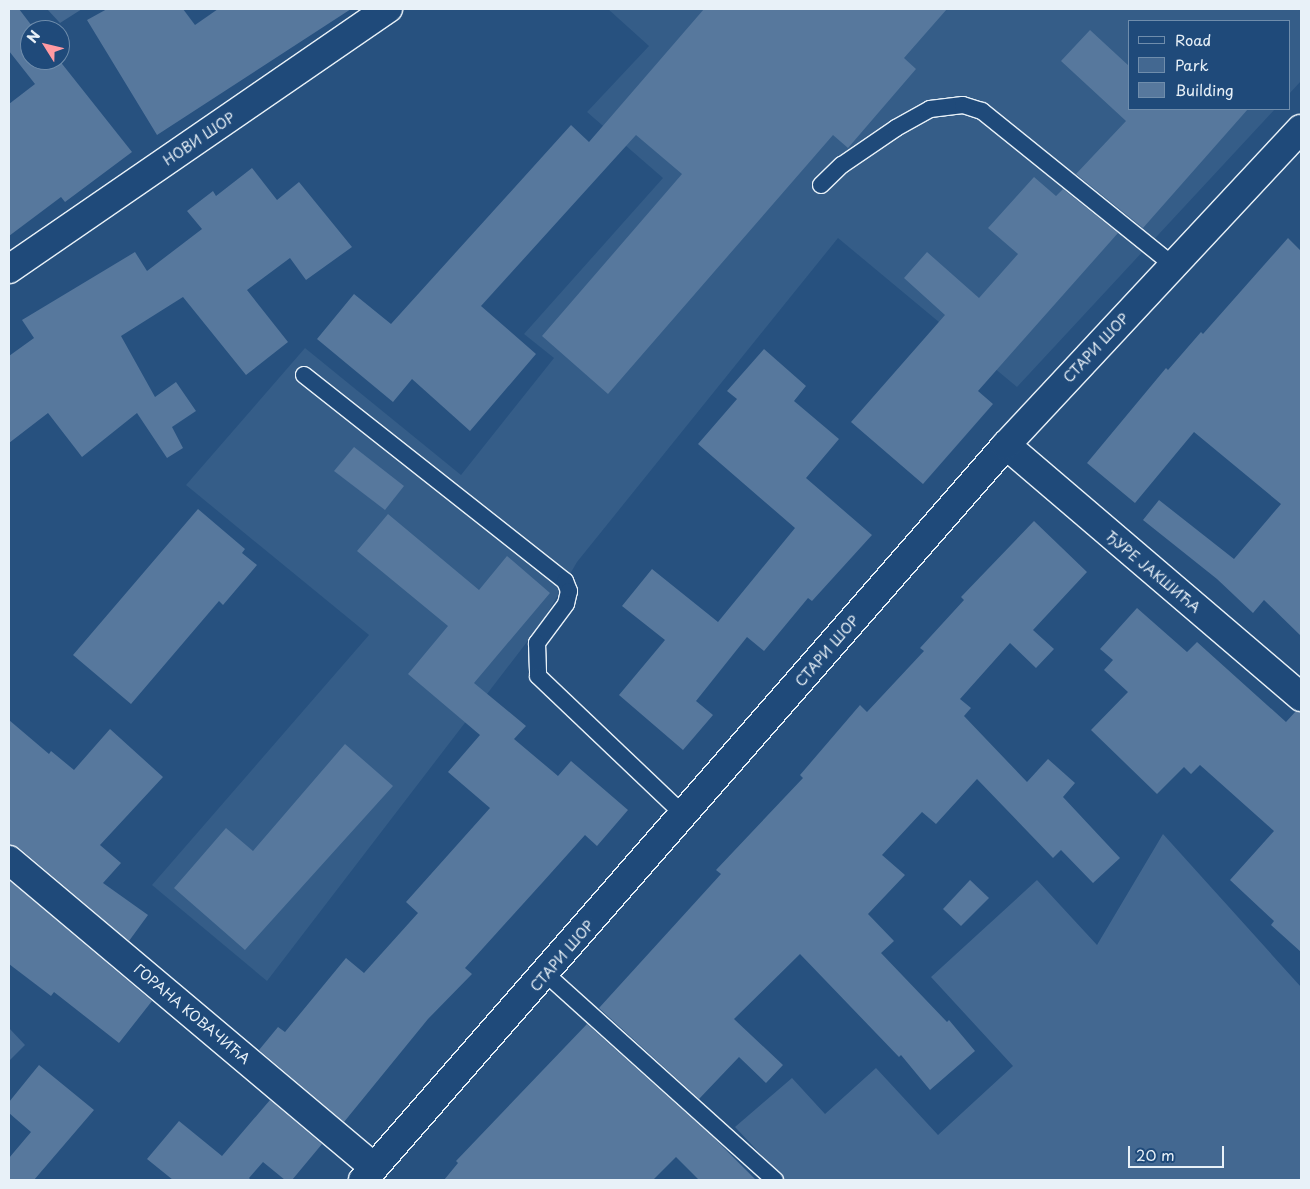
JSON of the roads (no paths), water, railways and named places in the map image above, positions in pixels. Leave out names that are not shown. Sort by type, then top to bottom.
[{"type":"main road","name":"НОВИ ШОР","points":[[9,269],[388,9]]},
{"type":"main road","name":"СТАРИ ШОР","points":[[368,1174],[546,974],[1006,446],[1301,129]]},
{"type":"main road","name":"ЂУРЕ ЈАКШИЋА","points":[[1006,446],[1301,697]]},
{"type":"main road","name":"ГОРАНА КОВАЧИЋА","points":[[9,860],[368,1174]]},
{"type":"lane","points":[[821,184],[842,165],[896,128],[930,109],[964,105],[982,111],[1173,265]]},
{"type":"lane","points":[[304,375],[565,581],[569,591],[566,604],[538,643],[538,676],[684,815]]},
{"type":"lane","points":[[546,974],[775,1180]]}]
